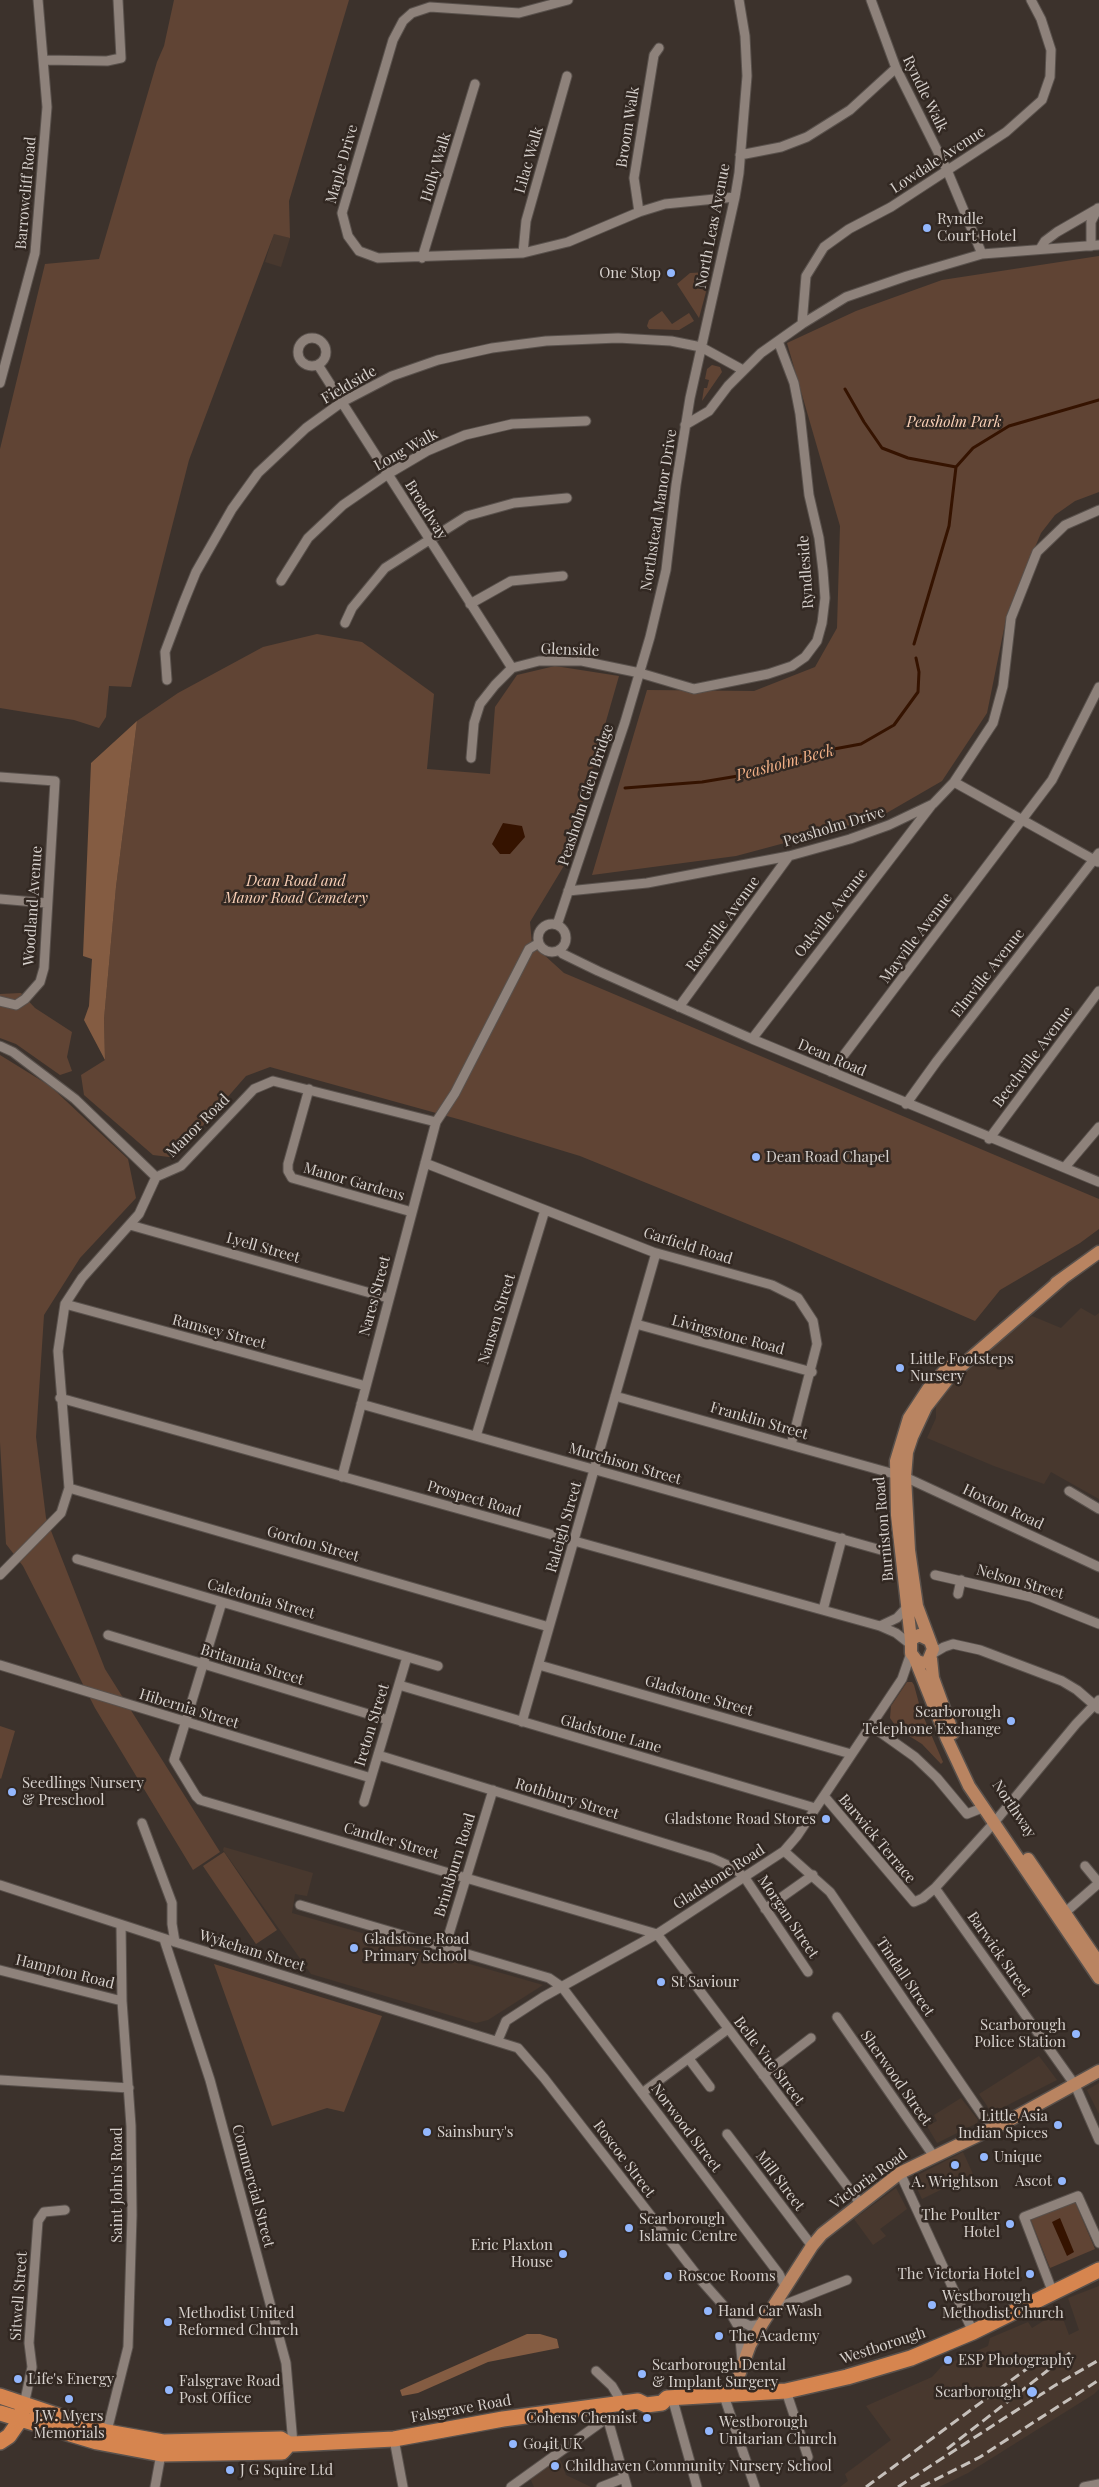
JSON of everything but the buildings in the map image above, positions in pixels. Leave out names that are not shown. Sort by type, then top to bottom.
[{"type":"highway","name":"Westborough","points":[[752,2392],[786,2390],[880,2369],[973,2332],[1099,2270]]},
{"type":"highway","name":"Falsgrave Road","points":[[0,2396],[106,2438],[164,2442],[281,2438],[291,2444],[394,2439],[503,2419],[606,2412],[622,2403],[638,2401],[645,2395],[660,2393],[669,2397],[752,2392]]},
{"type":"highway","points":[[0,2432],[9,2416],[24,2405]]},
{"type":"highway","name":"Falsgrave Road","points":[[9,2416],[106,2438],[161,2454],[282,2452],[291,2444]]},
{"type":"highway","points":[[0,2442],[9,2436],[9,2416]]},
{"type":"main road","name":"Burniston Road","points":[[919,1652],[908,1606],[900,1553],[900,1475],[912,1438],[926,1407],[935,1394],[964,1362],[1063,1278],[1099,1252]]},
{"type":"main road","name":"Burniston Road","points":[[900,1475],[917,1606],[919,1652]]},
{"type":"main road","name":"Northway","points":[[919,1652],[959,1768],[982,1808],[996,1821]]},
{"type":"main road","name":"Northway","points":[[919,1652],[933,1678],[954,1736],[967,1765],[996,1821],[1062,1915],[1099,1963]]},
{"type":"main road","name":"Northway","points":[[1062,1915],[1099,1978]]},
{"type":"main road","name":"Victoria Road","points":[[728,2393],[762,2324],[812,2246],[822,2234],[900,2172],[992,2129],[1099,2071]]},
{"type":"street","name":"Barrowcliff Road","points":[[0,383],[35,253],[47,107],[38,0]]},
{"type":"street","points":[[43,60],[107,61],[121,58],[118,0]]},
{"type":"street","name":"Maple Drive","points":[[568,0],[519,13],[430,7],[412,13],[404,21],[394,40],[342,213],[348,236],[359,251],[378,258],[422,258],[523,253],[568,242],[639,212],[665,204],[735,197]]},
{"type":"street","name":"North Leas Avenue","points":[[685,425],[700,347],[735,197],[747,76],[745,36],[739,0]]},
{"type":"street","name":"Ryndle Walk","points":[[871,0],[896,68],[947,170],[982,254]]},
{"type":"street","name":"Lowdale Avenue","points":[[802,324],[806,276],[824,247],[849,229],[890,207],[1006,132],[1042,100],[1050,77],[1051,50],[1041,19],[1031,0]]},
{"type":"street","name":"Broom Walk","points":[[639,212],[634,178],[654,55],[660,48]]},
{"type":"street","points":[[740,155],[781,147],[807,137],[850,110],[896,68]]},
{"type":"street","name":"Lilac Walk","points":[[523,253],[526,221],[567,76]]},
{"type":"street","name":"Holly Walk","points":[[422,258],[475,84]]},
{"type":"street","points":[[1095,245],[1091,222],[1098,208]]},
{"type":"street","points":[[1040,249],[1045,241],[1057,232],[1098,208]]},
{"type":"street","name":"Northstead Manor Drive","points":[[640,673],[666,570],[685,425],[709,411],[743,370],[802,324],[846,297],[914,273],[982,254],[1095,245]]},
{"type":"street","name":"Fieldside","points":[[167,680],[165,652],[183,604],[196,572],[232,509],[258,473],[306,428],[342,402],[392,376],[438,360],[492,348],[546,341],[618,338],[671,341],[700,347],[743,370]]},
{"type":"street","name":"Ryndleside","points":[[640,673],[694,689],[704,688],[768,674],[792,666],[805,657],[817,641],[822,623],[825,598],[819,538],[809,495],[799,406],[794,383],[778,342]]},
{"type":"street","name":"Broadway","points":[[318,365],[512,668]]},
{"type":"street","name":"Long Walk","points":[[281,581],[308,538],[343,505],[427,450],[465,435],[512,424],[586,421]]},
{"type":"street","points":[[345,623],[352,608],[385,568],[467,516],[514,503],[568,498]]},
{"type":"street","name":"Peasholm Drive","points":[[568,891],[648,883],[789,856],[850,839],[889,825],[933,804],[954,782],[993,723],[1002,686],[1011,618],[1037,552],[1065,525],[1099,510]]},
{"type":"street","points":[[470,604],[511,581],[563,576]]},
{"type":"street","name":"Glenside","points":[[471,758],[474,722],[480,704],[495,684],[512,668],[539,660],[559,660],[582,661],[640,673]]},
{"type":"street","name":"Peasholm Glen Bridge","points":[[557,925],[640,673]]},
{"type":"street","name":"Mayville Avenue","points":[[831,1072],[1052,780],[1099,687]]},
{"type":"street","name":"Woodland Avenue","points":[[0,777],[55,781],[46,903],[47,938],[44,968],[40,982],[34,991],[16,1005],[0,1001]]},
{"type":"street","points":[[954,782],[1022,821],[1097,859]]},
{"type":"street","name":"Oakville Avenue","points":[[752,1039],[933,804]]},
{"type":"street","name":"Roseville Avenue","points":[[679,1007],[789,856]]},
{"type":"street","name":"Elmville Avenue","points":[[906,1104],[936,1062],[1097,859]]},
{"type":"street","points":[[0,899],[46,903]]},
{"type":"street","points":[[549,924],[562,928],[566,938],[559,950],[548,951],[539,943],[540,933],[549,924]]},
{"type":"street","points":[[436,1122],[441,1118],[455,1093],[529,949],[539,943]]},
{"type":"street","name":"Dean Road","points":[[559,950],[563,954],[752,1039],[989,1139],[1065,1167],[1099,1182]]},
{"type":"street","name":"Beechville Avenue","points":[[989,1139],[1099,991]]},
{"type":"street","points":[[0,1046],[13,1052],[52,1080],[103,1124],[156,1176],[144,1205],[130,1225],[82,1278],[65,1304],[58,1351],[60,1398],[69,1488],[61,1512],[0,1575]]},
{"type":"street","name":"Manor Road","points":[[156,1176],[181,1166],[254,1089],[274,1081],[424,1121],[436,1122]]},
{"type":"street","name":"Manor Gardens","points":[[309,1089],[288,1164],[288,1171],[292,1178],[412,1212]]},
{"type":"street","name":"Nares Street","points":[[342,1477],[436,1122]]},
{"type":"street","points":[[1065,1167],[1099,1127]]},
{"type":"street","name":"Garfield Road","points":[[425,1163],[656,1253],[772,1284],[798,1298],[810,1312],[816,1328],[817,1344],[812,1372],[791,1444]]},
{"type":"street","name":"Nansen Street","points":[[476,1436],[545,1210]]},
{"type":"street","name":"Lyell Street","points":[[130,1225],[388,1298]]},
{"type":"street","name":"Raleigh Street","points":[[522,1722],[656,1253]]},
{"type":"street","name":"Ramsey Street","points":[[65,1304],[366,1386]]},
{"type":"street","name":"Livingstone Road","points":[[636,1324],[812,1372]]},
{"type":"street","name":"Franklin Street","points":[[616,1396],[900,1475]]},
{"type":"street","name":"Prospect Road","points":[[60,1398],[880,1626],[919,1652]]},
{"type":"street","name":"Murchison Street","points":[[361,1404],[882,1550]]},
{"type":"street","name":"Hoxton Road","points":[[900,1475],[1099,1566]]},
{"type":"street","name":"Gordon Street","points":[[69,1488],[549,1627]]},
{"type":"street","points":[[1069,1491],[1099,1509]]},
{"type":"street","points":[[823,1610],[842,1538]]},
{"type":"street","name":"Caledonia Street","points":[[76,1559],[438,1666]]},
{"type":"street","name":"Nelson Street","points":[[936,1575],[1031,1597],[1099,1624]]},
{"type":"street","name":"Nelson Street","points":[[958,1594],[961,1580]]},
{"type":"street","name":"Candler Street","points":[[222,1602],[174,1760],[200,1800],[657,1934]]},
{"type":"street","points":[[880,1626],[897,1618],[908,1606]]},
{"type":"street","name":"Britannia Street","points":[[108,1635],[388,1720]]},
{"type":"street","points":[[919,1652],[953,1644],[980,1650],[1062,1681],[1098,1704],[935,1888]]},
{"type":"street","name":"Gladstone Road","points":[[498,2040],[506,2021],[562,1987],[657,1934],[784,1851],[797,1836],[919,1652]]},
{"type":"street","name":"Gladstone Road","points":[[902,1679],[919,1652]]},
{"type":"street","name":"Ireton Street","points":[[364,1802],[408,1657]]},
{"type":"street","name":"Hibernia Street","points":[[0,1665],[371,1778]]},
{"type":"street","name":"Gladstone Street","points":[[539,1665],[851,1754]]},
{"type":"street","name":"Gladstone Lane","points":[[399,1685],[815,1808]]},
{"type":"street","points":[[870,1725],[915,1757],[937,1778],[967,1814],[982,1808]]},
{"type":"street","name":"Rothbury Street","points":[[378,1754],[712,1858],[734,1868],[745,1878]]},
{"type":"street","name":"Brinkburn Road","points":[[445,1947],[493,1790]]},
{"type":"street","name":"Barwick Terrace","points":[[824,1796],[914,1902],[923,1898],[935,1888]]},
{"type":"street","points":[[142,1823],[172,1903],[172,1924],[175,1942]]},
{"type":"street","name":"Tindall Street","points":[[784,1851],[830,1892],[992,2129]]},
{"type":"street","points":[[1062,1915],[1099,1883],[1084,1866]]},
{"type":"street","points":[[765,1909],[813,1876]]},
{"type":"street","name":"Morgan Street","points":[[745,1878],[808,1972]]},
{"type":"street","name":"Wykeham Street","points":[[0,1885],[164,1939],[498,2040]]},
{"type":"street","name":"Barwick Street","points":[[935,1888],[1075,2085],[1099,2140]]},
{"type":"street","points":[[300,1905],[549,1978],[562,1987]]},
{"type":"street","name":"Saint John's Road","points":[[106,2438],[128,2347],[132,2215],[129,2088],[122,2001],[121,1925]]},
{"type":"street","name":"Belle Vue Street","points":[[657,1934],[860,2203]]},
{"type":"street","name":"Commercial Street","points":[[164,1939],[210,2080],[286,2363],[291,2444]]},
{"type":"street","name":"Hampton Road","points":[[0,1970],[122,2001]]},
{"type":"street","name":"Norwood Street","points":[[562,1987],[779,2274],[786,2288]]},
{"type":"street","name":"Sherwood Street","points":[[837,2017],[933,2155]]},
{"type":"street","points":[[642,2092],[728,2029]]},
{"type":"street","points":[[763,2075],[811,2038]]},
{"type":"street","name":"Roscoe Street","points":[[498,2040],[518,2048],[544,2078],[646,2212],[731,2314],[739,2328],[742,2366]]},
{"type":"street","points":[[689,2059],[710,2087]]},
{"type":"street","points":[[0,2080],[129,2088]]},
{"type":"street","name":"Mill Street","points":[[727,2134],[812,2246]]},
{"type":"street","points":[[900,2172],[973,2332]]},
{"type":"street","points":[[1053,2293],[1024,2217],[1078,2196],[1099,2243]]},
{"type":"street","name":"Sitwell Street","points":[[24,2405],[32,2367],[29,2343],[38,2221],[44,2212],[65,2210]]},
{"type":"street","points":[[771,2310],[847,2280]]},
{"type":"street","points":[[731,2314],[737,2320],[750,2326],[762,2324]]},
{"type":"street","points":[[596,2371],[612,2386],[622,2403]]},
{"type":"street","points":[[786,2390],[808,2458]]},
{"type":"street","points":[[728,2393],[755,2487]]},
{"type":"street","points":[[669,2397],[697,2487]]},
{"type":"street","points":[[510,2487],[606,2412],[627,2487]]},
{"type":"street","points":[[394,2439],[403,2487]]},
{"type":"street","points":[[155,2487],[161,2454]]},
{"type":"street","points":[[601,2487],[624,2478]]},
{"type":"street","points":[[1084,2487],[1099,2484]]},
{"type":"shaded area","points":[[274,233],[290,238],[281,267],[265,262]]},
{"type":"shaded area","points":[[137,721],[116,887],[104,1019],[105,1060],[84,1020],[89,1006],[92,959],[83,956],[91,763]]},
{"type":"shaded area","points":[[503,823],[522,826],[525,837],[510,854],[500,854],[492,844]]},
{"type":"shaded area","points":[[1081,1308],[1095,1316],[1099,1313],[1099,1499],[1051,1472],[1044,1484],[994,1466],[927,1438],[936,1418],[936,1403],[964,1368],[1032,1316],[1061,1328]]},
{"type":"shaded area","name":"Gladstone Road Primary School","points":[[224,1847],[313,1873],[307,1896],[295,1894],[292,1913],[543,1985],[488,2020],[476,2023],[311,1974],[223,1850]]},
{"type":"shaded area","points":[[1039,2056],[1057,2080],[992,2113],[979,2094]]},
{"type":"shaded area","points":[[1099,2083],[1099,2114],[1087,2090]]},
{"type":"shaded area","points":[[961,2098],[978,2120],[977,2123],[937,2143],[927,2126],[937,2121],[934,2115]]},
{"type":"shaded area","points":[[963,2152],[973,2174],[922,2199],[912,2178]]},
{"type":"shaded area","points":[[896,2188],[907,2209],[880,2229],[886,2236],[873,2245],[854,2219]]},
{"type":"shaded area","points":[[1060,2218],[1074,2252],[1067,2256],[1052,2222]]},
{"type":"shaded area","points":[[1099,2286],[1099,2389],[1094,2394],[968,2473],[939,2487],[840,2487],[848,2481],[845,2474],[891,2440],[866,2406],[932,2377],[943,2365],[947,2366],[988,2346],[990,2338],[1028,2322],[1032,2328],[1045,2320],[1046,2314],[1059,2308],[1069,2335],[1079,2330],[1068,2298]]},
{"type":"shaded area","points":[[527,2334],[540,2334],[557,2339],[559,2348],[488,2362],[418,2393],[402,2396],[400,2390]]},
{"type":"shaded area","name":"Childhaven Community Nursery School","points":[[559,2456],[566,2475],[591,2487],[534,2487],[530,2478]]},
{"type":"green space","points":[[174,0],[349,0],[289,201],[290,238],[274,234],[189,460],[131,687],[109,686],[106,717],[99,728],[74,720],[0,708],[0,449],[45,264],[99,259],[157,62],[164,46]]},
{"type":"green space","name":"Peasholm Park","points":[[1099,256],[1099,492],[1075,501],[1055,515],[1041,533],[1007,614],[987,713],[942,781],[878,818],[736,856],[592,875],[647,690],[754,691],[815,667],[837,628],[840,526],[787,343],[856,311],[942,280]]},
{"type":"green space","points":[[711,272],[699,318],[677,284],[690,273]]},
{"type":"green space","points":[[662,311],[672,324],[689,313],[694,321],[679,330],[649,329],[647,326],[649,320]]},
{"type":"green space","points":[[712,365],[720,367],[722,372],[702,401],[704,388],[707,388],[709,380],[705,379],[707,369]]},
{"type":"green space","name":"Dean Road and Manor Road Cemetery","points":[[317,634],[362,642],[434,694],[427,769],[490,774],[495,707],[517,675],[555,666],[619,676],[565,864],[530,922],[532,944],[564,973],[1099,1199],[1099,1229],[1080,1243],[1000,1290],[975,1321],[792,1242],[580,1156],[465,1121],[270,1067],[246,1076],[178,1154],[169,1157],[153,1155],[84,1095],[81,1075],[105,1060],[104,1019],[116,887],[137,721],[178,693],[263,647]]},
{"type":"green space","points":[[21,993],[35,1008],[72,1032],[67,1057],[72,1071],[60,1075],[16,1044],[0,1038],[0,994]]},
{"type":"green space","points":[[0,1055],[50,1086],[128,1159],[136,1198],[80,1258],[44,1315],[36,1437],[46,1518],[105,1669],[220,1852],[193,1870],[95,1708],[23,1566],[6,1544],[0,1442]]},
{"type":"green space","points":[[907,1682],[912,1682],[914,1685],[921,1711],[943,1762],[941,1764],[922,1744],[898,1729],[890,1718],[891,1706]]},
{"type":"green space","points":[[0,1726],[15,1731],[1,1779],[0,1778]]},
{"type":"green space","points":[[224,1852],[277,1930],[256,1944],[203,1866]]},
{"type":"green space","points":[[214,1964],[382,2016],[344,2112],[327,2108],[272,2126]]},
{"type":"green space","points":[[1075,2202],[1095,2249],[1050,2268],[1031,2220]]},
{"type":"waterway","points":[[845,389],[882,448],[908,458],[956,467]]},
{"type":"waterway","name":"Peasholm Beck","points":[[914,644],[949,526],[956,467],[973,448],[1009,426],[1099,400]]},
{"type":"waterway","name":"Peasholm Beck","points":[[625,788],[702,782],[756,773],[807,754],[861,744],[894,725],[918,692],[919,672],[916,658]]},
{"type":"railway","points":[[947,2449],[1070,2353]]},
{"type":"railway","points":[[866,2487],[1047,2354]]},
{"type":"railway","points":[[898,2487],[1054,2386],[1099,2360]]},
{"type":"railway","points":[[921,2487],[980,2457],[1099,2380]]},
{"type":"place","name":"Ryndle Court Hotel","points":[[927,228]]},
{"type":"place","name":"One Stop","points":[[671,273]]},
{"type":"place","name":"Dean Road Chapel","points":[[756,1157]]},
{"type":"place","name":"Little Footsteps Nursery","points":[[900,1368]]},
{"type":"place","name":"Scarborough Telephone Exchange","points":[[1011,1721]]},
{"type":"place","name":"Seedlings Nursery & Preschool","points":[[12,1792]]},
{"type":"place","name":"Gladstone Road Stores","points":[[826,1819]]},
{"type":"place","name":"Gladstone Road Primary School","points":[[354,1948]]},
{"type":"place","name":"St Saviour","points":[[661,1982]]},
{"type":"place","name":"Scarborough Police Station","points":[[1076,2034]]},
{"type":"place","name":"Little Asia Indian Spices","points":[[1058,2125]]},
{"type":"place","name":"Sainsbury's","points":[[427,2132]]},
{"type":"place","name":"Unique","points":[[984,2157]]},
{"type":"place","name":"A. Wrightson","points":[[955,2165]]},
{"type":"place","name":"Ascot","points":[[1062,2181]]},
{"type":"place","name":"The Poulter Hotel","points":[[1010,2224]]},
{"type":"place","name":"Scarborough Islamic Centre","points":[[629,2228]]},
{"type":"place","name":"Eric Plaxton House","points":[[563,2254]]},
{"type":"place","name":"The Victoria Hotel","points":[[1030,2274]]},
{"type":"place","name":"Roscoe Rooms","points":[[668,2276]]},
{"type":"place","name":"Westborough Methodist Church","points":[[932,2305]]},
{"type":"place","name":"Hand Car Wash","points":[[708,2311]]},
{"type":"place","name":"Methodist United Reformed Church","points":[[168,2322]]},
{"type":"place","name":"The Academy","points":[[719,2336]]},
{"type":"place","name":"ESP Photography","points":[[948,2360]]},
{"type":"place","name":"Scarborough Dental & Implant Surgery","points":[[642,2374]]},
{"type":"place","name":"Life's Energy","points":[[18,2379]]},
{"type":"place","name":"Falsgrave Road Post Office","points":[[169,2390]]},
{"type":"place","name":"Scarborough","points":[[1032,2392]]},
{"type":"place","name":"J.W. Myers Memorials","points":[[69,2399]]},
{"type":"place","name":"Cohens Chemist","points":[[647,2418]]},
{"type":"place","name":"Westborough Unitarian Church","points":[[709,2431]]},
{"type":"place","name":"Go4it UK","points":[[513,2444]]},
{"type":"place","name":"Childhaven Community Nursery School","points":[[555,2466]]},
{"type":"place","name":"J G Squire Ltd","points":[[230,2470]]}]
